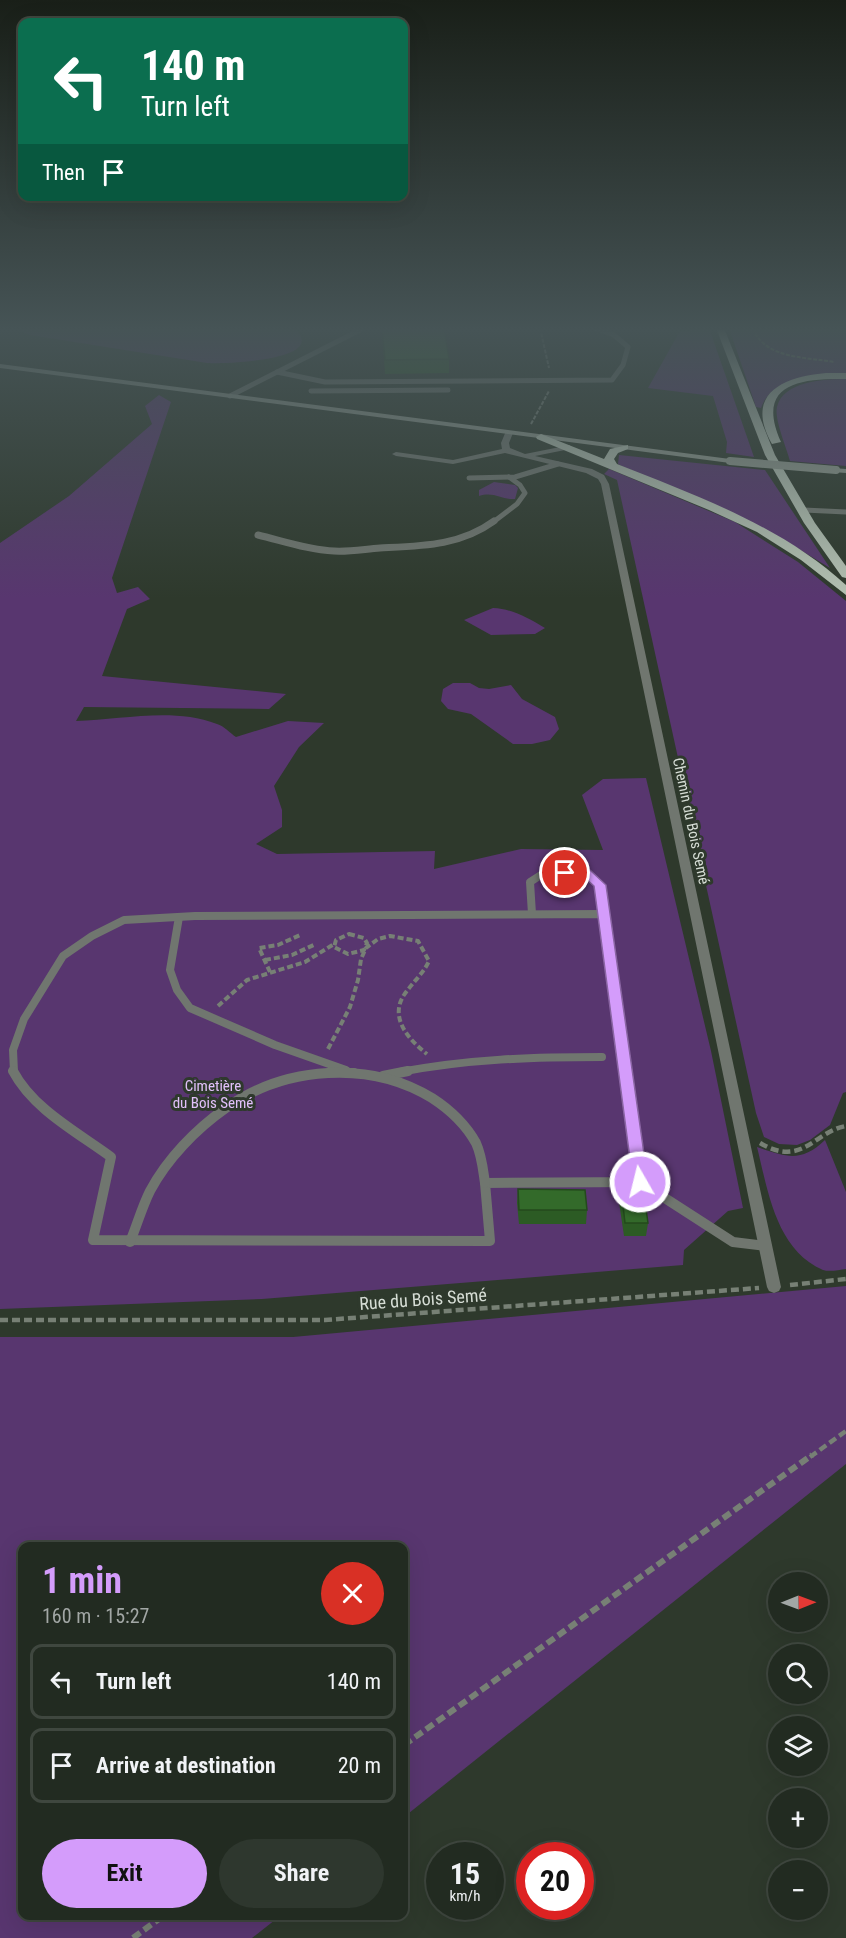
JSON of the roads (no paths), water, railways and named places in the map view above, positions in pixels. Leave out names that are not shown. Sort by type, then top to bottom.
[{"type":"highway","points":[[756,418],[770,455],[810,523],[846,574]]},
{"type":"highway","points":[[769,418],[769,426],[810,523]]},
{"type":"highway","points":[[541,437],[758,528],[827,572],[846,591]]},
{"type":"highway","points":[[613,466],[609,459],[614,451],[624,447]]},
{"type":"main road","points":[[399,418],[730,461],[846,471]]},
{"type":"street","points":[[396,454],[453,462],[507,450],[505,443],[509,433]]},
{"type":"street","points":[[524,456],[567,447]]},
{"type":"street","name":"Chemin du Bois Semé","points":[[507,450],[589,471],[601,477],[605,484],[774,1287]]},
{"type":"lane","points":[[469,478],[509,477],[558,464]]},
{"type":"lane","points":[[258,535],[306,547],[335,550],[424,546],[460,540],[478,533],[517,504],[525,493],[520,485],[509,477]]},
{"type":"lane","points":[[804,510],[846,512]]},
{"type":"lane","points":[[532,914],[530,882],[544,873],[586,872],[600,885],[640,1182]]},
{"type":"lane","points":[[178,917],[170,969],[177,990],[190,1008],[319,1061],[350,1071],[390,1078],[431,1096],[459,1119],[478,1150],[485,1182],[490,1241],[175,1239],[130,1242],[93,1240],[111,1157],[41,1106],[20,1084],[12,1069],[13,1050],[24,1019],[47,979],[63,956],[92,936],[124,920],[178,917],[604,914]]},
{"type":"lane","points":[[380,1076],[442,1064],[514,1057],[602,1057]]},
{"type":"lane","points":[[130,1242],[155,1183],[203,1126],[240,1100],[296,1076],[350,1071]]},
{"type":"lane","points":[[485,1182],[640,1182],[733,1242],[766,1246]]},
{"type":"park label","name":"Cimetière du Bois Semé","points":[[213,1094]]}]
